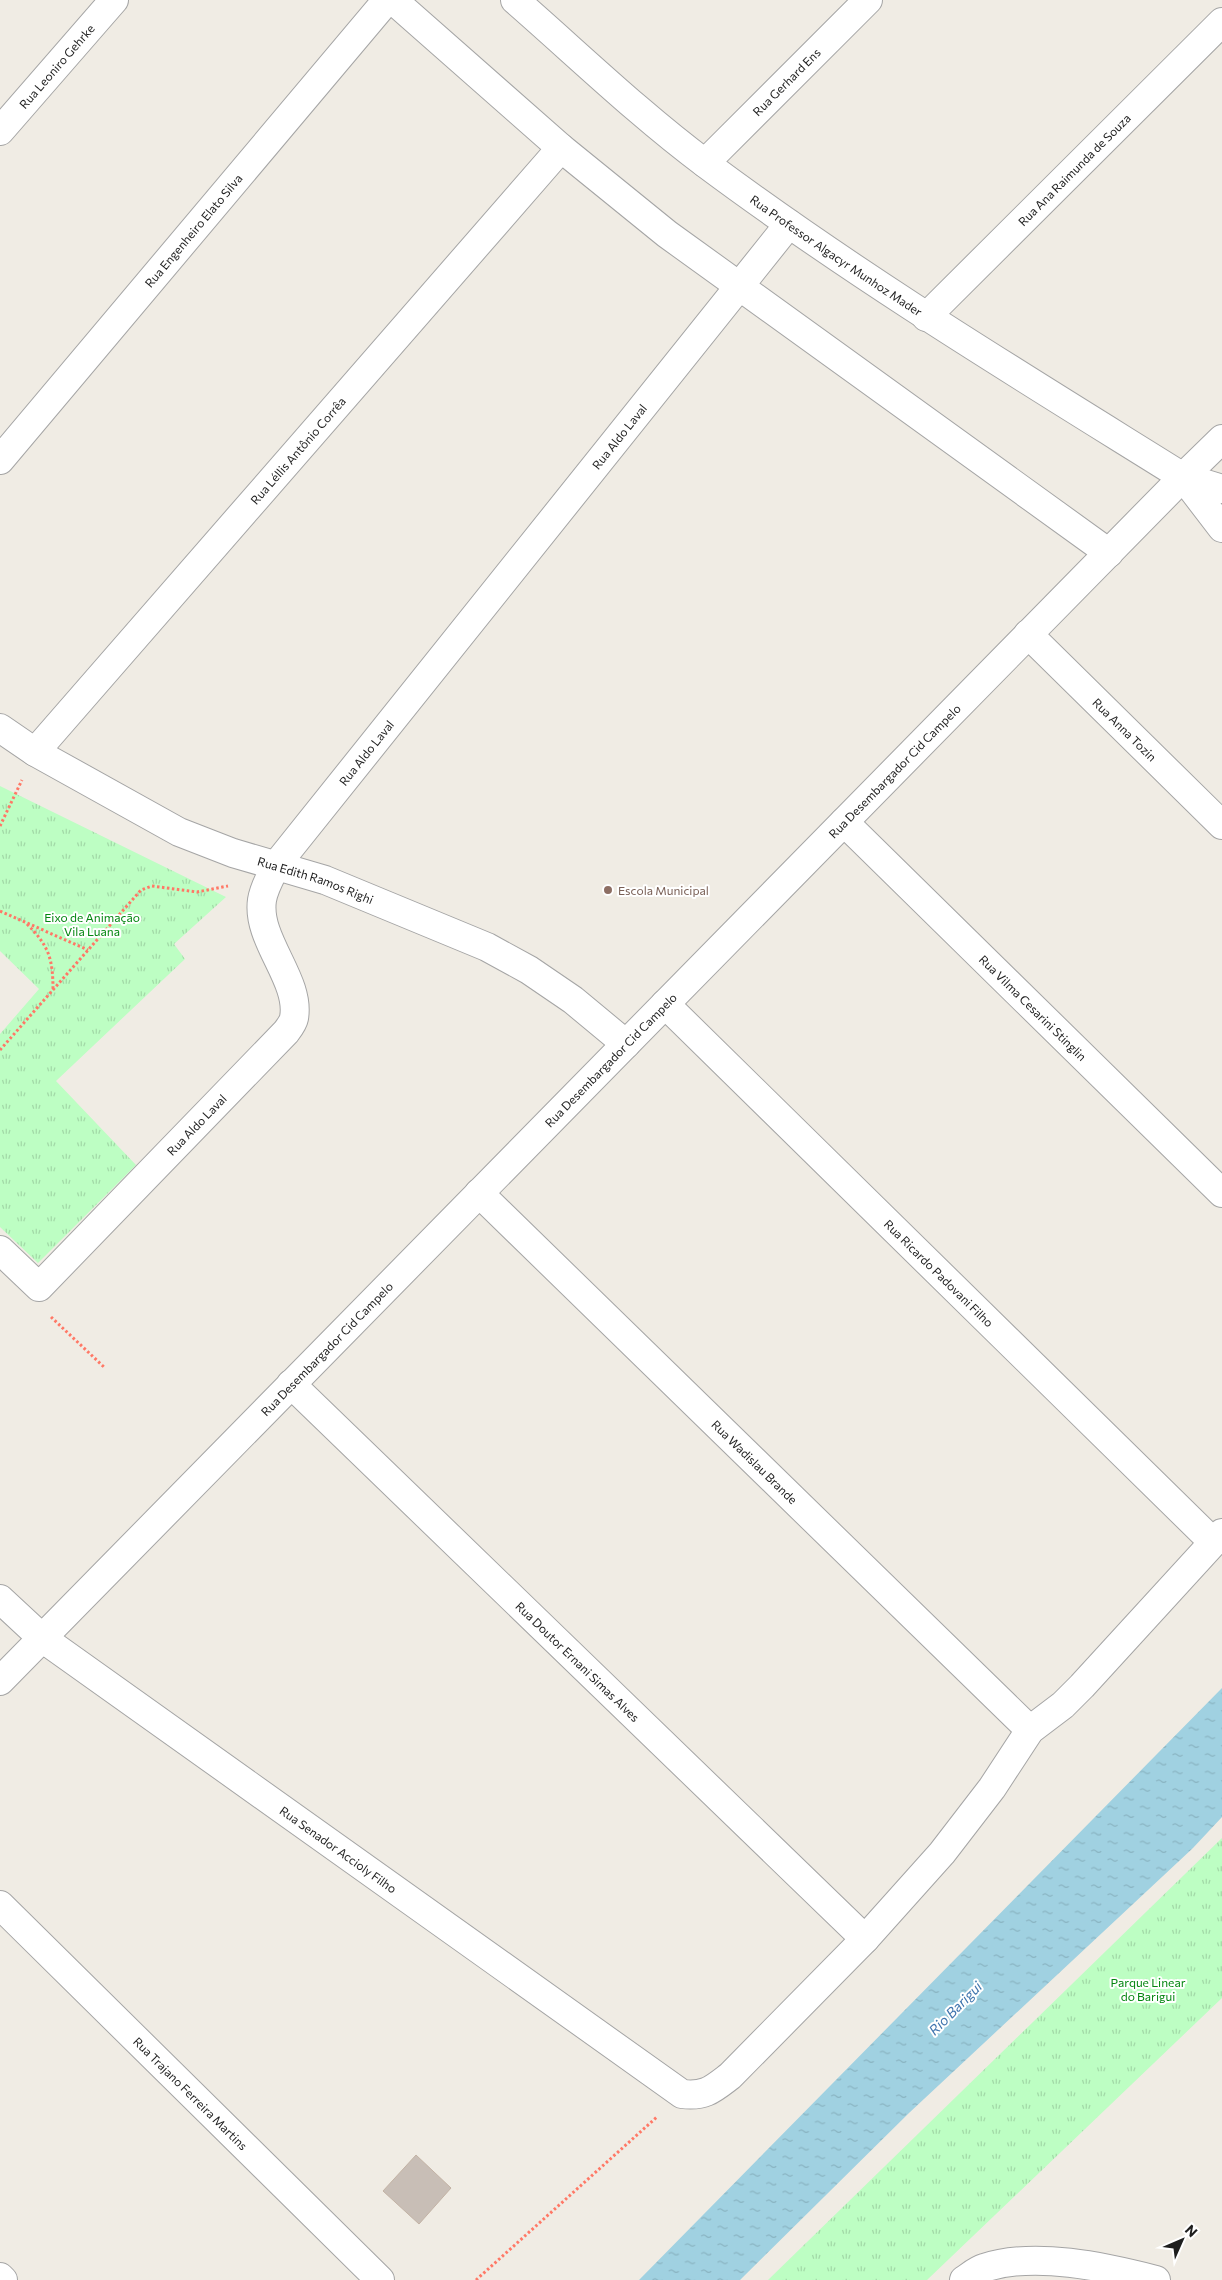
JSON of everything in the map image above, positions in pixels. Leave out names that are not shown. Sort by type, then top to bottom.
[{"type":"street","name":"Rua Leoniro Gehrke","points":[[0,131],[114,0]]},
{"type":"street","name":"Rua Engenheiro Elato Silva","points":[[0,460],[387,0]]},
{"type":"street","points":[[393,0],[561,148],[667,234],[1109,553]]},
{"type":"street","name":"Rua Professor Algacyr Munhoz Mader","points":[[515,0],[664,130],[705,163],[789,224],[926,317],[1183,477],[1222,489]]},
{"type":"street","name":"Rua Gerhard Ens","points":[[705,163],[868,0]]},
{"type":"street","name":"Rua Ana Raimunda de Souza","points":[[926,317],[1222,22]]},
{"type":"street","name":"Rua Léllis Antônio Corrêa","points":[[35,752],[561,148]]},
{"type":"street","name":"Rua Aldo Laval","points":[[39,1287],[286,1032],[294,1020],[294,1006],[290,990],[264,923],[262,901],[268,881],[278,864],[789,224]]},
{"type":"street","name":"Rua Desembargador Cid Campelo","points":[[0,1681],[1028,634],[1222,439]]},
{"type":"street","name":"Rua Professor Algacyr Munhoz Mader","points":[[1183,477],[1222,528]]},
{"type":"street","name":"Rua Anna Tozin","points":[[1028,634],[1222,825]]},
{"type":"street","name":"Rua Edith Ramos Righi","points":[[0,728],[35,752],[179,832],[233,853],[278,864],[350,889],[487,947],[529,970],[573,1000],[626,1044]]},
{"type":"street","name":"Rua Vilma Cesarini Stinglin","points":[[844,822],[1222,1193]]},
{"type":"street","name":"Rua Ricardo Padovani Filho","points":[[665,1004],[1218,1537]]},
{"type":"street","name":"Rua Wadislau Brande","points":[[479,1193],[1030,1730]]},
{"type":"street","points":[[0,1250],[39,1287]]},
{"type":"street","name":"Rua Doutor Ernani Simas Alves","points":[[291,1384],[865,1938]]},
{"type":"street","points":[[682,2094],[697,2096],[712,2090],[730,2076],[865,1938],[967,1822],[1030,1730],[1063,1705],[1082,1686],[1218,1537]]},
{"type":"street","name":"Rua Senador Accioly Filho","points":[[0,1599],[42,1638],[682,2094]]},
{"type":"street","name":"Rua Trajano Ferreira Martins","points":[[0,1906],[380,2280]]},
{"type":"street","points":[[964,2280],[982,2268],[1010,2262],[1047,2271],[1091,2266],[1156,2280]]},
{"type":"street","points":[[0,2277],[3,2280]]},
{"type":"path","points":[[0,826],[35,752]]},
{"type":"path","points":[[0,1050],[141,890],[152,886],[197,892],[212,891],[278,864]]},
{"type":"path","points":[[0,911],[88,950]]},
{"type":"path","points":[[25,922],[41,938],[49,953],[53,970],[53,990]]},
{"type":"path","points":[[39,1287],[49,1315],[104,1367]]},
{"type":"path","points":[[476,2280],[682,2094]]},
{"type":"green space","name":"Eixo de Animação Vila Luana","points":[[0,786],[226,897],[174,944],[185,959],[56,1081],[136,1165],[38,1263],[0,1227],[0,1034],[39,989],[0,951]]},
{"type":"green space","name":"Parque Linear do Barigui","points":[[1222,1838],[1222,1998],[927,2280],[768,2280]]},
{"type":"water","name":"Rio Barigui","points":[[1222,1688],[1222,1817],[1193,1848],[909,2113],[740,2280],[639,2280]]},
{"type":"building","points":[[416,2155],[451,2188],[419,2224],[383,2191]]},
{"type":"place","name":"Escola Municipal","points":[[608,890]]}]
